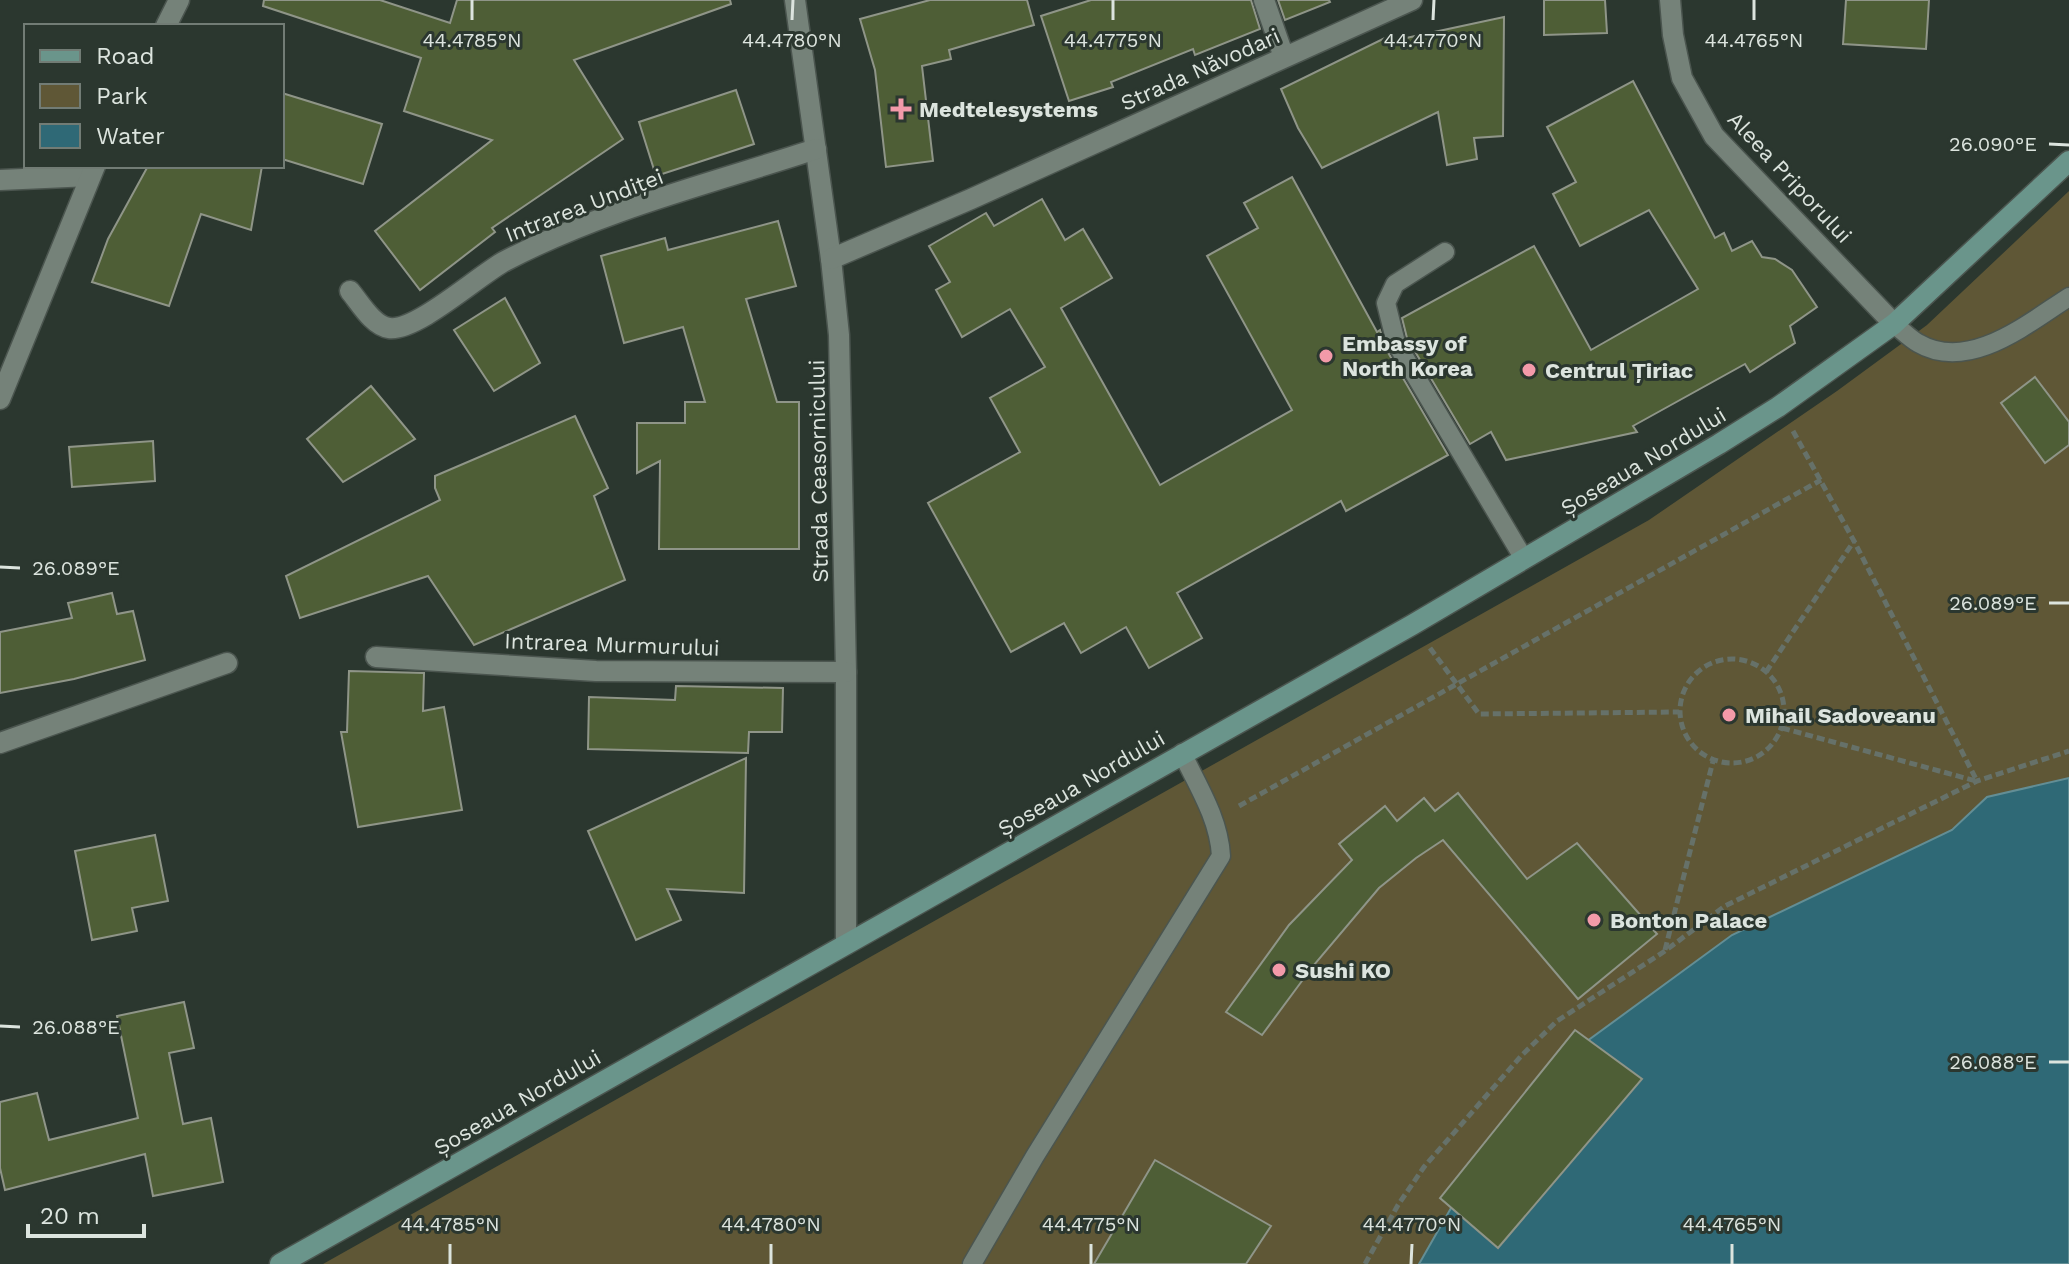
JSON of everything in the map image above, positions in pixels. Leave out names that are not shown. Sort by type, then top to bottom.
[{"type":"main road","name":"Șoseaua Nordului","points":[[280,1264],[1412,625],[1649,487],[1778,407],[1894,324],[2069,161]]},
{"type":"street","points":[[167,24],[179,0]]},
{"type":"street","name":"Strada Ceasornicului","points":[[795,0],[831,259],[840,382],[846,672],[846,944]]},
{"type":"street","points":[[1264,0],[1284,57]]},
{"type":"street","name":"Strada Năvodari","points":[[831,259],[1412,0]]},
{"type":"street","name":"Aleea Priporului","points":[[1670,0],[1682,78],[1714,136],[1894,324]]},
{"type":"street","name":"Intrarea Undiței","points":[[350,291],[377,323],[391,329],[413,323],[502,263],[547,240],[638,206],[816,149]]},
{"type":"street","points":[[0,180],[93,171],[0,399]]},
{"type":"street","name":"Intrarea Murmurului","points":[[376,657],[596,671],[846,672]]},
{"type":"street","points":[[0,743],[227,663]]},
{"type":"lane","points":[[1445,252],[1395,284],[1386,303],[1389,317],[1396,343],[1524,559]]},
{"type":"lane","points":[[1894,324],[1919,344],[1939,351],[1968,352],[2008,335],[2069,297]]},
{"type":"lane","points":[[972,1264],[1035,1156],[1221,856],[1215,821],[1182,753]]},
{"type":"path","points":[[1778,407],[1854,541],[1977,781]]},
{"type":"path","points":[[1215,821],[1821,480]]},
{"type":"path","points":[[1766,672],[1854,541]]},
{"type":"path","points":[[1412,625],[1479,714],[1679,712]]},
{"type":"path","points":[[1735,659],[1751,663],[1766,672],[1776,683],[1785,713],[1774,743],[1761,755],[1746,762],[1729,764],[1702,755],[1685,736],[1679,712],[1682,695],[1690,680],[1702,668],[1717,661],[1735,659]]},
{"type":"path","points":[[1782,728],[1977,781]]},
{"type":"path","points":[[1365,1264],[1398,1205],[1424,1167],[1522,1055],[1557,1021],[1665,951],[1725,906],[1977,781],[2069,751]]},
{"type":"path","points":[[1665,951],[1713,761]]},
{"type":"green space","points":[[2069,191],[2069,778],[1987,797],[1952,830],[1451,1208],[1419,1264],[323,1264],[1649,520],[1927,325]]},
{"type":"water","points":[[2069,778],[2069,1264],[1419,1264],[1451,1208],[1579,1047],[1732,935],[1952,830],[1987,797]]},
{"type":"building","points":[[264,0],[380,0],[450,23],[457,0],[730,0],[731,4],[574,60],[623,139],[492,228],[495,232],[420,290],[375,231],[492,140],[404,111],[421,58],[263,6]]},
{"type":"building","points":[[930,0],[1027,0],[1034,25],[949,50],[951,59],[922,66],[933,161],[886,167],[875,70],[860,19]]},
{"type":"building","points":[[1091,0],[1251,0],[1260,29],[1195,55],[1193,49],[1111,82],[1113,87],[1069,101],[1041,16]]},
{"type":"building","points":[[1278,0],[1329,0],[1330,2],[1285,20]]},
{"type":"building","points":[[1544,0],[1605,0],[1607,33],[1544,35]]},
{"type":"building","points":[[1846,0],[1929,0],[1926,49],[1843,44]]},
{"type":"building","points":[[1504,17],[1503,136],[1474,138],[1477,159],[1447,165],[1438,112],[1322,168],[1298,128],[1281,89],[1391,35],[1392,41]]},
{"type":"building","points":[[1633,81],[1715,238],[1724,233],[1732,251],[1752,241],[1762,257],[1775,259],[1792,270],[1817,307],[1790,326],[1795,343],[1750,372],[1745,364],[1633,426],[1637,432],[1506,460],[1491,432],[1470,444],[1407,338],[1402,318],[1534,246],[1591,350],[1698,289],[1649,210],[1580,246],[1553,194],[1576,182],[1547,127]]},
{"type":"building","points":[[736,90],[754,144],[656,176],[639,122]]},
{"type":"building","points":[[284,94],[382,124],[363,184],[284,160]]},
{"type":"building","points":[[147,168],[262,168],[251,230],[201,214],[169,306],[92,282],[108,239]]},
{"type":"building","points":[[1292,177],[1448,455],[1346,511],[1341,501],[1177,593],[1202,638],[1149,668],[1126,627],[1081,653],[1064,623],[1011,652],[928,503],[1020,452],[990,398],[1045,367],[1010,309],[962,337],[936,290],[950,282],[929,246],[986,213],[994,226],[1042,199],[1065,240],[1083,229],[1112,278],[1061,308],[1160,485],[1292,410],[1207,256],[1258,228],[1244,203]]},
{"type":"building","points":[[778,221],[796,286],[746,299],[777,402],[799,402],[799,549],[659,549],[660,461],[637,473],[637,423],[685,423],[685,402],[705,402],[683,327],[624,343],[601,256],[665,238],[668,250]]},
{"type":"building","points":[[505,298],[540,363],[494,391],[454,330]]},
{"type":"building","points":[[2035,377],[2069,422],[2069,445],[2045,463],[2001,403]]},
{"type":"building","points":[[371,386],[415,439],[343,482],[307,439]]},
{"type":"building","points":[[575,416],[608,488],[594,496],[625,580],[474,645],[428,576],[300,618],[286,576],[440,500],[435,488],[435,476]]},
{"type":"building","points":[[153,441],[155,481],[72,487],[69,447]]},
{"type":"building","points":[[112,593],[117,614],[133,611],[145,660],[74,679],[0,693],[0,632],[72,618],[68,603]]},
{"type":"building","points":[[349,671],[424,673],[423,711],[444,707],[462,810],[358,827],[341,732],[347,732]]},
{"type":"building","points":[[676,686],[783,688],[782,732],[749,732],[748,753],[588,749],[589,697],[675,700]]},
{"type":"building","points":[[746,758],[744,893],[667,889],[681,920],[636,940],[588,831]]},
{"type":"building","name":"Bonton Palace","points":[[1458,793],[1527,879],[1577,843],[1657,934],[1578,999],[1443,840],[1379,888],[1313,966],[1262,1035],[1226,1012],[1289,925],[1352,860],[1339,844],[1385,806],[1397,821],[1424,798],[1435,811]]},
{"type":"building","points":[[155,835],[168,901],[132,908],[137,931],[92,940],[75,851]]},
{"type":"building","points":[[184,1002],[194,1048],[169,1053],[183,1124],[211,1118],[223,1182],[153,1196],[145,1154],[5,1190],[0,1168],[0,1102],[37,1093],[49,1140],[138,1118],[117,1016]]},
{"type":"building","points":[[1575,1030],[1642,1079],[1498,1248],[1440,1198]]},
{"type":"building","points":[[1155,1160],[1271,1226],[1246,1264],[1094,1264]]},
{"type":"place","name":"Medtelesystems","points":[[901,109]]},
{"type":"place","name":"Embassy of North Korea","points":[[1326,356]]},
{"type":"place","name":"Centrul Țiriac","points":[[1529,370]]},
{"type":"place","name":"Mihail Sadoveanu","points":[[1729,715]]},
{"type":"place","name":"Bonton Palace","points":[[1594,920]]},
{"type":"place","name":"Sushi KO","points":[[1279,970]]}]
